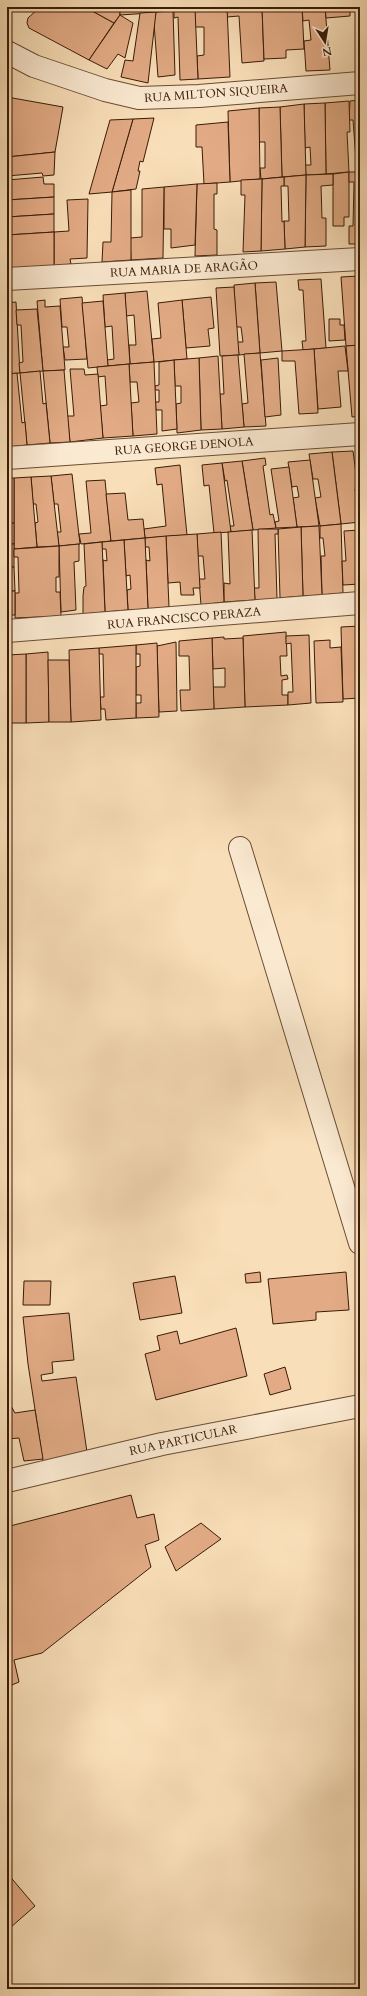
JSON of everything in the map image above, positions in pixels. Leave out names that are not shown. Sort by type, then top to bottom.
[{"type":"street","name":"RUA MILTON SIQUEIRA","points":[[7,52],[41,68],[104,90],[138,98],[199,96],[360,83]]},
{"type":"street","name":"RUA MARIA DE ARAGÃO","points":[[7,279],[360,259]]},
{"type":"street","name":"RUA GEORGE DENOLA","points":[[7,458],[360,434]]},
{"type":"street","name":"RUA FRANCISCO PERAZA","points":[[7,631],[360,603]]},
{"type":"street","points":[[240,848],[360,1243]]},
{"type":"street","name":"RUA PARTICULAR","points":[[7,1481],[162,1444],[360,1406]]},
{"type":"building","points":[[40,7],[85,7],[114,23],[89,60],[29,28],[27,23],[28,18]]},
{"type":"building","points":[[85,7],[120,7],[120,15],[114,23]]},
{"type":"building","points":[[120,7],[151,7],[151,13],[120,15]]},
{"type":"building","points":[[151,7],[173,7],[173,11],[151,13]]},
{"type":"building","points":[[173,7],[194,7],[195,9],[173,11]]},
{"type":"building","points":[[227,7],[262,7],[264,61],[242,63],[239,16],[227,17]]},
{"type":"building","points":[[227,7],[230,77],[198,79],[197,56],[204,55],[204,27],[195,27],[195,9]]},
{"type":"building","points":[[262,7],[302,7],[304,49],[286,50],[286,58],[264,59]]},
{"type":"building","points":[[302,7],[325,7],[330,70],[306,71],[304,41],[311,40],[309,20],[303,21]]},
{"type":"building","points":[[325,7],[350,7],[350,16],[326,18]]},
{"type":"building","points":[[195,9],[198,79],[180,80],[178,17],[174,18],[174,11]]},
{"type":"building","points":[[173,11],[175,75],[158,77],[154,23],[156,12]]},
{"type":"building","points":[[156,12],[148,83],[121,77],[125,60],[133,61],[140,13]]},
{"type":"building","points":[[120,15],[133,23],[125,58],[118,54],[107,69],[89,60]]},
{"type":"building","points":[[7,97],[63,107],[55,152],[7,157]]},
{"type":"building","points":[[360,100],[360,160],[356,160],[353,120],[349,120],[350,101]]},
{"type":"building","points":[[349,101],[350,132],[347,132],[349,172],[326,174],[325,103]]},
{"type":"building","points":[[325,103],[326,174],[306,175],[305,165],[311,165],[310,147],[305,148],[304,104]]},
{"type":"building","points":[[304,104],[306,175],[282,177],[280,107]]},
{"type":"building","points":[[280,107],[282,177],[261,179],[260,168],[265,168],[265,142],[259,142],[259,108]]},
{"type":"building","points":[[259,108],[260,179],[230,182],[228,111]]},
{"type":"building","points":[[154,118],[143,162],[140,161],[138,171],[140,171],[136,189],[112,192],[133,119]]},
{"type":"building","points":[[133,119],[112,192],[89,194],[110,120]]},
{"type":"building","points":[[228,122],[230,182],[204,184],[202,147],[196,147],[196,125]]},
{"type":"building","points":[[55,152],[54,175],[43,176],[42,173],[7,176],[7,157]]},
{"type":"building","points":[[349,172],[349,217],[344,217],[344,226],[333,226],[333,174]]},
{"type":"building","points":[[349,172],[360,172],[360,244],[349,244],[349,226],[353,226],[354,182],[349,182]]},
{"type":"building","points":[[333,174],[333,185],[321,186],[322,218],[326,218],[326,246],[305,247],[306,175]]},
{"type":"building","points":[[306,175],[305,247],[285,249],[284,221],[289,221],[288,186],[284,186],[284,177]]},
{"type":"building","points":[[43,177],[44,184],[54,184],[54,197],[7,200],[7,180]]},
{"type":"building","points":[[284,177],[284,186],[281,186],[282,222],[284,221],[285,249],[261,251],[262,179]]},
{"type":"building","points":[[262,179],[261,251],[243,252],[245,195],[241,195],[241,180]]},
{"type":"building","points":[[217,183],[217,194],[214,194],[214,229],[217,230],[217,255],[195,256],[197,184]]},
{"type":"building","points":[[197,184],[195,245],[171,248],[171,229],[164,229],[164,187]]},
{"type":"building","points":[[164,187],[163,258],[131,260],[130,238],[142,237],[142,189]]},
{"type":"building","points":[[131,190],[131,260],[102,262],[103,242],[111,242],[112,192]]},
{"type":"building","points":[[54,197],[54,214],[7,217],[7,200]]},
{"type":"building","points":[[88,199],[87,258],[70,259],[71,264],[54,266],[54,232],[69,231],[67,200]]},
{"type":"building","points":[[54,214],[54,232],[7,235],[7,217]]},
{"type":"building","points":[[54,232],[54,266],[7,270],[7,235]]},
{"type":"building","points":[[359,276],[360,345],[346,346],[341,277]]},
{"type":"building","points":[[321,279],[326,348],[303,350],[302,341],[306,341],[303,290],[299,290],[298,280]]},
{"type":"building","points":[[276,282],[282,351],[260,353],[255,283]]},
{"type":"building","points":[[255,283],[260,353],[239,355],[237,342],[243,342],[241,327],[236,327],[234,285]]},
{"type":"building","points":[[234,287],[239,355],[220,356],[216,288]]},
{"type":"building","points":[[147,291],[154,362],[130,364],[129,345],[136,345],[134,315],[126,316],[125,293]]},
{"type":"building","points":[[125,293],[130,364],[108,366],[107,360],[114,359],[112,326],[105,327],[103,295]]},
{"type":"building","points":[[82,297],[87,359],[65,360],[63,347],[69,347],[67,327],[62,327],[60,299]]},
{"type":"building","points":[[211,297],[214,328],[208,329],[210,346],[186,348],[182,300]]},
{"type":"building","points":[[45,300],[45,307],[60,306],[65,370],[43,371],[37,301]]},
{"type":"building","points":[[182,300],[187,359],[154,362],[152,339],[161,338],[158,303]]},
{"type":"building","points":[[103,301],[108,366],[88,368],[82,303]]},
{"type":"building","points":[[16,302],[20,373],[7,374],[7,303]]},
{"type":"building","points":[[37,309],[43,371],[20,373],[19,363],[23,362],[21,325],[17,325],[16,310]]},
{"type":"building","points":[[329,319],[340,319],[340,325],[344,325],[345,340],[329,341]]},
{"type":"building","points":[[360,345],[360,416],[352,417],[346,346]]},
{"type":"building","points":[[345,346],[348,371],[338,371],[341,407],[318,409],[314,349]]},
{"type":"building","points":[[314,349],[318,413],[299,414],[295,361],[282,361],[282,351]]},
{"type":"building","points":[[260,353],[266,426],[244,427],[242,404],[248,403],[244,354]]},
{"type":"building","points":[[238,355],[244,427],[222,429],[220,394],[224,394],[222,356]]},
{"type":"building","points":[[218,356],[222,429],[201,430],[199,358]]},
{"type":"building","points":[[199,358],[201,430],[177,433],[176,404],[181,403],[181,386],[175,386],[174,360]]},
{"type":"building","points":[[278,358],[281,415],[265,417],[261,360]]},
{"type":"building","points":[[174,360],[177,429],[162,431],[162,410],[156,410],[155,402],[159,402],[159,390],[155,390],[155,386],[159,385],[159,362]]},
{"type":"building","points":[[154,362],[157,434],[133,436],[131,403],[139,402],[137,382],[130,382],[129,364]]},
{"type":"building","points":[[129,364],[133,436],[103,438],[100,406],[107,405],[105,376],[98,377],[97,367]]},
{"type":"building","points":[[70,369],[84,369],[85,375],[98,374],[103,438],[70,442],[67,416],[74,416]]},
{"type":"building","points":[[64,370],[70,442],[50,443],[43,371]]},
{"type":"building","points":[[40,371],[43,404],[46,403],[50,443],[27,445],[20,373]]},
{"type":"building","points":[[17,373],[22,423],[25,422],[27,445],[8,447],[7,374]]},
{"type":"building","points":[[353,451],[358,489],[355,489],[360,522],[341,524],[332,452]]},
{"type":"building","points":[[332,452],[341,524],[320,526],[315,498],[321,497],[318,479],[313,479],[309,454]]},
{"type":"building","points":[[265,458],[266,465],[263,466],[270,515],[273,514],[276,528],[253,530],[242,461]]},
{"type":"building","points":[[310,460],[319,526],[297,527],[293,498],[299,497],[297,486],[292,487],[288,462]]},
{"type":"building","points":[[242,461],[253,530],[231,532],[230,526],[234,526],[227,480],[225,481],[222,463]]},
{"type":"building","points":[[222,463],[231,532],[214,533],[209,485],[204,486],[202,465]]},
{"type":"building","points":[[180,465],[187,535],[145,538],[144,529],[166,526],[162,484],[157,485],[155,468]]},
{"type":"building","points":[[289,467],[297,527],[276,528],[275,522],[279,521],[271,469]]},
{"type":"building","points":[[72,474],[80,544],[59,546],[57,532],[61,532],[58,504],[54,504],[51,476]]},
{"type":"building","points":[[51,476],[59,546],[37,547],[35,523],[38,522],[36,504],[33,504],[31,477]]},
{"type":"building","points":[[31,477],[37,547],[14,549],[14,478]]},
{"type":"building","points":[[7,478],[14,478],[14,523],[7,524]]},
{"type":"building","points":[[105,480],[111,541],[81,544],[79,534],[91,533],[86,481]]},
{"type":"building","points":[[125,493],[128,520],[143,519],[145,538],[111,541],[106,494]]},
{"type":"building","points":[[14,523],[14,544],[7,544],[7,524]]},
{"type":"building","points":[[341,524],[343,593],[322,595],[321,556],[325,556],[323,538],[320,538],[320,526]]},
{"type":"building","points":[[319,526],[322,595],[303,596],[301,527]]},
{"type":"building","points":[[301,527],[303,596],[280,598],[278,529]]},
{"type":"building","points":[[258,529],[278,529],[278,534],[275,534],[277,599],[255,600],[254,588],[259,588]]},
{"type":"building","points":[[252,530],[255,600],[224,602],[224,583],[230,584],[228,532]]},
{"type":"building","points":[[360,530],[360,584],[343,585],[342,561],[346,561],[344,531]]},
{"type":"building","points":[[221,532],[224,602],[201,605],[199,579],[205,579],[203,556],[198,556],[197,534]]},
{"type":"building","points":[[197,534],[200,588],[193,588],[194,595],[181,595],[180,582],[168,583],[166,536]]},
{"type":"building","points":[[166,536],[169,607],[148,609],[146,560],[150,561],[149,547],[145,547],[145,538]]},
{"type":"building","points":[[145,538],[148,609],[128,610],[127,590],[131,589],[130,575],[126,576],[124,540]]},
{"type":"building","points":[[124,540],[128,610],[105,612],[103,560],[107,561],[106,549],[102,549],[102,542]]},
{"type":"building","points":[[102,542],[105,612],[83,614],[83,596],[84,587],[86,586],[84,544]]},
{"type":"building","points":[[7,544],[14,544],[14,567],[7,567]]},
{"type":"building","points":[[79,544],[79,561],[74,562],[76,610],[61,612],[59,546]]},
{"type":"building","points":[[59,546],[59,577],[56,577],[56,592],[60,592],[61,616],[15,618],[15,593],[19,593],[18,557],[14,557],[14,549]]},
{"type":"building","points":[[7,567],[14,567],[15,591],[7,591]]},
{"type":"building","points":[[7,591],[15,591],[15,615],[7,615]]},
{"type":"building","points":[[360,626],[360,698],[343,699],[341,627]]},
{"type":"building","points":[[286,632],[287,656],[280,656],[281,676],[287,675],[288,679],[282,680],[282,695],[288,695],[288,705],[245,707],[243,636]]},
{"type":"building","points":[[309,635],[311,703],[288,705],[288,692],[293,692],[291,643],[286,644],[286,636]]},
{"type":"building","points":[[224,637],[224,639],[243,638],[245,707],[214,709],[213,687],[225,687],[225,668],[213,669],[212,638]]},
{"type":"building","points":[[212,638],[214,709],[181,711],[180,690],[190,690],[189,656],[179,656],[179,641]]},
{"type":"building","points":[[330,640],[330,648],[341,647],[343,702],[316,703],[314,641]]},
{"type":"building","points":[[176,642],[177,711],[159,712],[157,646]]},
{"type":"building","points":[[157,643],[159,717],[136,718],[136,703],[141,703],[141,695],[136,695],[136,667],[140,666],[140,654],[136,654],[136,645]]},
{"type":"building","points":[[136,645],[136,718],[106,720],[105,709],[101,709],[100,697],[104,697],[103,654],[99,654],[99,648]]},
{"type":"building","points":[[99,648],[101,720],[71,722],[69,650]]},
{"type":"building","points":[[48,652],[49,722],[26,723],[26,654]]},
{"type":"building","points":[[26,654],[26,723],[7,723],[7,655]]},
{"type":"building","points":[[48,660],[69,660],[71,722],[49,722]]},
{"type":"building","points":[[260,1272],[261,1282],[246,1283],[245,1274]]},
{"type":"building","points":[[346,1272],[349,1310],[316,1312],[316,1320],[273,1324],[268,1279]]},
{"type":"building","points":[[175,1276],[182,1313],[140,1320],[133,1283]]},
{"type":"building","points":[[24,1281],[51,1281],[50,1305],[23,1305]]},
{"type":"building","points":[[69,1313],[74,1360],[52,1362],[53,1373],[41,1375],[42,1381],[76,1377],[87,1452],[44,1468],[28,1364],[23,1317]]},
{"type":"building","points":[[236,1328],[247,1376],[156,1400],[145,1354],[160,1350],[157,1336],[177,1331],[180,1344]]},
{"type":"building","points":[[285,1367],[291,1389],[270,1395],[264,1374]]},
{"type":"building","points":[[10,1404],[15,1413],[35,1410],[43,1459],[24,1461],[19,1438],[7,1439],[7,1405]]},
{"type":"building","points":[[131,1495],[137,1518],[154,1514],[159,1540],[145,1545],[151,1567],[42,1653],[14,1660],[19,1682],[7,1687],[7,1530],[11,1529],[10,1526]]},
{"type":"building","points":[[201,1523],[221,1539],[176,1571],[165,1547]]},
{"type":"building","points":[[7,1873],[35,1906],[11,1927],[7,1923]]}]
